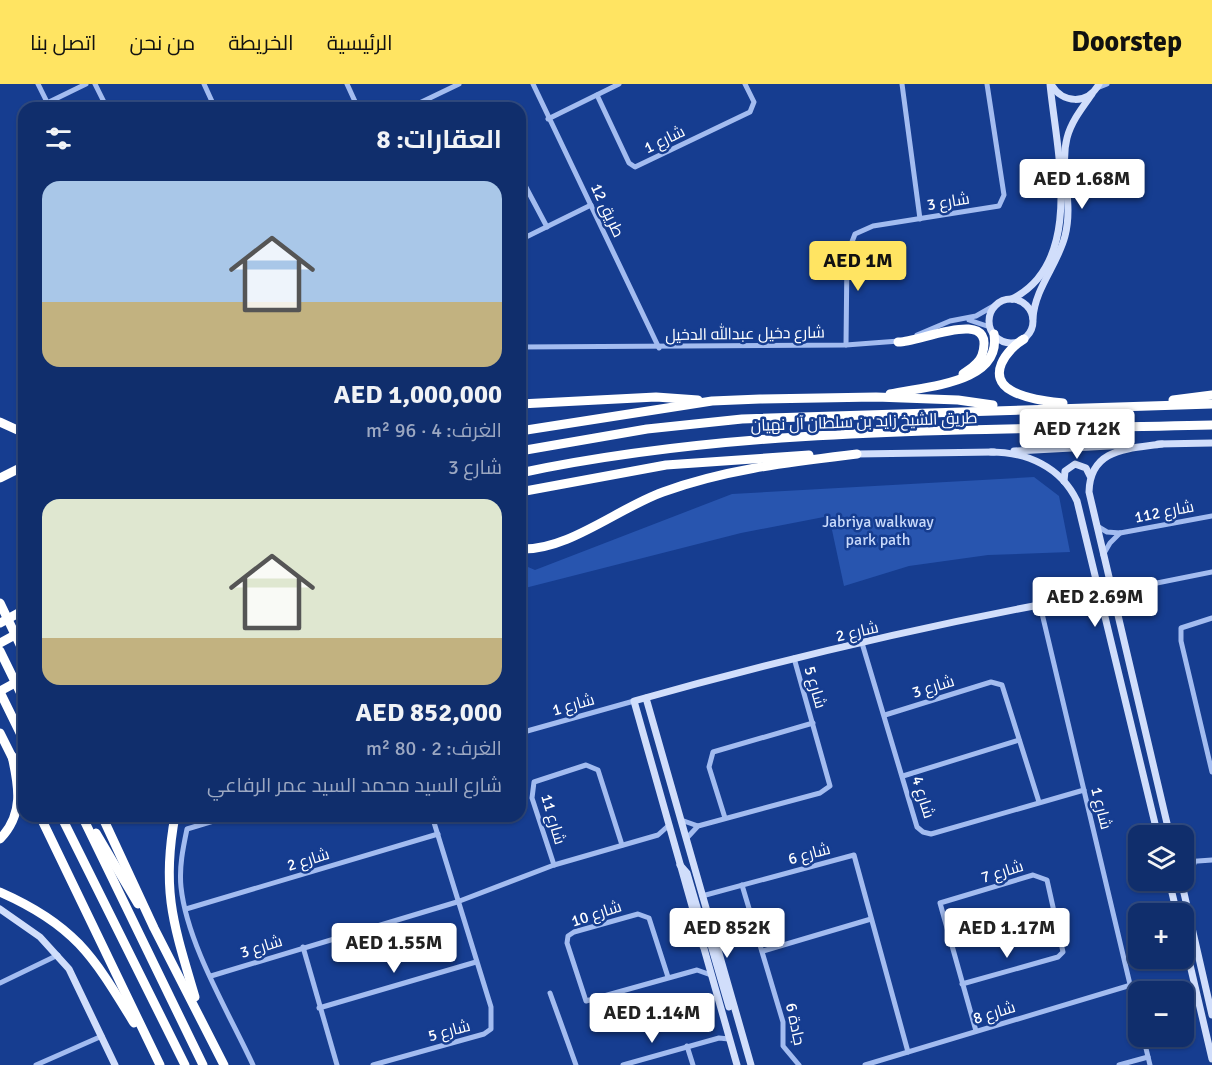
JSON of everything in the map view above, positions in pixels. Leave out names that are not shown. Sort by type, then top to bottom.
[{"type":"highway","points":[[898,342],[914,341],[963,327],[974,329],[982,342],[981,359],[953,380]]},
{"type":"highway","points":[[876,397],[953,380],[984,368],[995,350],[992,330]]},
{"type":"highway","points":[[1024,339],[1013,345],[1002,359],[1000,372],[1005,386],[1011,391],[1028,397],[1092,407]]},
{"type":"highway","points":[[1118,406],[1212,395]]},
{"type":"highway","points":[[526,404],[656,397],[712,401],[876,397],[958,400],[1010,409]]},
{"type":"highway","points":[[526,430],[712,401]]},
{"type":"highway","name":"طريق الشيخ زايد بن سلطان آل نهيان","points":[[526,450],[600,436],[688,424],[1010,409],[1212,404]]},
{"type":"highway","points":[[0,422],[18,430]]},
{"type":"highway","points":[[526,436],[568,424]]},
{"type":"highway","name":"طريق الشيخ زايد بن سلطان آل نهيان","points":[[526,472],[634,453],[778,438],[1212,425]]},
{"type":"highway","points":[[526,491],[666,465],[797,455],[857,454]]},
{"type":"highway","points":[[526,549],[546,548],[638,502],[690,483],[757,467],[857,454]]},
{"type":"highway","points":[[0,478],[18,469]]},
{"type":"highway","points":[[0,603],[18,640]]},
{"type":"highway","points":[[0,623],[18,613]]},
{"type":"highway","points":[[0,643],[18,633]]},
{"type":"highway","points":[[0,651],[18,688]]},
{"type":"highway","points":[[0,665],[18,655]]},
{"type":"highway","points":[[18,682],[0,692],[18,729]]},
{"type":"highway","points":[[0,733],[18,769]]},
{"type":"highway","points":[[12,756],[18,785]]},
{"type":"highway","points":[[0,839],[14,820],[18,806]]},
{"type":"highway","points":[[43,822],[160,1065]]},
{"type":"highway","points":[[64,822],[185,1065]]},
{"type":"highway","points":[[86,822],[203,1065]]},
{"type":"highway","points":[[87,822],[154,928]]},
{"type":"highway","points":[[105,822],[154,928],[224,1065]]},
{"type":"highway","points":[[174,822],[168,862],[168,894],[174,927],[202,1019]]},
{"type":"highway","points":[[0,892],[61,926],[96,961],[160,1065]]},
{"type":"street","points":[[38,84],[47,102]]},
{"type":"street","points":[[53,102],[86,84]]},
{"type":"street","points":[[95,84],[104,102]]},
{"type":"street","points":[[204,84],[212,102]]},
{"type":"street","points":[[347,84],[355,102]]},
{"type":"street","points":[[422,102],[459,84]]},
{"type":"street","name":"طريق 12","points":[[533,84],[659,348]]},
{"type":"street","points":[[548,119],[619,84]]},
{"type":"street","name":"شارع 1","points":[[597,95],[628,163],[635,167],[750,112],[754,102],[745,84]]},
{"type":"street","name":"شارع 3","points":[[902,84],[920,219]]},
{"type":"street","name":"شارع 3","points":[[846,345],[847,255],[851,240],[867,228],[999,207],[1002,204],[1004,195],[987,84]]},
{"type":"street","points":[[1050,84],[1066,99],[1083,99],[1096,88],[1107,84]]},
{"type":"street","points":[[992,330],[991,312],[997,304],[1012,299],[1027,289],[1041,272],[1053,250],[1059,227],[1061,188],[1050,84]]},
{"type":"street","points":[[965,319],[992,330],[1010,343],[1024,339],[1031,332],[1037,298],[1058,255],[1068,223],[1067,138],[1074,120],[1096,88]]},
{"type":"street","points":[[526,187],[547,227]]},
{"type":"street","points":[[526,237],[591,205]]},
{"type":"street","points":[[1012,299],[1026,304],[1033,318]]},
{"type":"street","name":"شارع دخيل عبدالله الدخيل","points":[[526,347],[659,348],[898,342],[950,321],[965,319],[997,304]]},
{"type":"street","points":[[857,454],[991,452],[1212,443]]},
{"type":"street","points":[[1090,476],[1101,460],[1111,453],[1162,444]]},
{"type":"street","points":[[991,452],[1011,453],[1030,458],[1048,468],[1064,481],[1079,507],[1155,825]]},
{"type":"street","points":[[1064,481],[1065,471],[1075,464],[1086,468],[1090,476],[1090,500],[1167,825]]},
{"type":"street","name":"شارع 112","points":[[1096,525],[1107,532],[1120,533],[1212,516]]},
{"type":"street","name":"شارع 112","points":[[1103,555],[1120,533]]},
{"type":"street","points":[[1110,581],[1120,587],[1132,588],[1212,572]]},
{"type":"street","points":[[1098,586],[1088,596],[1101,601]]},
{"type":"street","points":[[1115,606],[1122,595],[1132,588]]},
{"type":"street","name":"شارع 2","points":[[634,701],[794,658],[1088,596]]},
{"type":"street","name":"شارع 1","points":[[1040,605],[1130,981]]},
{"type":"street","points":[[1212,618],[1181,628],[1181,641],[1212,772]]},
{"type":"street","name":"شارع 4","points":[[862,643],[917,827],[922,832],[932,834],[1084,790]]},
{"type":"street","name":"شارع 5","points":[[698,826],[820,793],[830,786],[794,658]]},
{"type":"street","name":"شارع 3","points":[[885,715],[991,682],[1002,685],[1039,802]]},
{"type":"street","points":[[646,698],[751,1065]]},
{"type":"street","points":[[634,701],[725,1028],[736,1062],[743,1065]]},
{"type":"street","name":"شارع 1","points":[[526,732],[634,701]]},
{"type":"street","name":"شارع 5","points":[[725,818],[709,767],[713,752],[813,723]]},
{"type":"street","points":[[903,776],[1019,740]]},
{"type":"street","name":"شارع 11","points":[[554,865],[531,789],[534,782],[586,765],[598,770],[622,845]]},
{"type":"street","points":[[681,820],[698,826],[686,839]]},
{"type":"street","points":[[209,822],[188,828],[180,871],[186,909],[193,937],[253,1065]]},
{"type":"street","name":"شارع 5","points":[[373,1065],[484,1034],[491,1029],[491,1007],[434,822]]},
{"type":"street","name":"شارع 11","points":[[457,902],[554,865],[658,835],[668,826]]},
{"type":"street","name":"شارع 2","points":[[186,909],[438,834]]},
{"type":"street","points":[[658,835],[672,840]]},
{"type":"street","name":"شارع 6","points":[[702,896],[854,855],[908,1052]]},
{"type":"street","points":[[1195,863],[1212,860]]},
{"type":"street","points":[[678,863],[687,873],[704,931],[707,932],[711,927]]},
{"type":"street","name":"شارع 7","points":[[962,984],[1058,957],[1063,952],[1047,880],[1033,875],[940,903],[962,984],[976,1031]]},
{"type":"street","points":[[742,885],[762,951],[871,919]]},
{"type":"street","points":[[1184,891],[1212,1014],[1205,1016],[1194,964]]},
{"type":"street","name":"شارع 3","points":[[212,976],[457,902]]},
{"type":"street","points":[[0,909],[40,936],[69,969],[116,1065]]},
{"type":"street","name":"شارع 10","points":[[668,977],[649,918],[645,915],[638,914],[574,932],[568,936],[567,943],[586,1001],[697,970]]},
{"type":"street","points":[[703,946],[708,941],[711,945],[730,1012],[738,1022]]},
{"type":"street","points":[[303,948],[319,1008],[338,1065]]},
{"type":"street","name":"جادة 6","points":[[762,951],[783,1022],[783,1046],[799,1065]]},
{"type":"street","points":[[0,983],[58,955]]},
{"type":"street","points":[[705,957],[697,970],[711,975]]},
{"type":"street","points":[[319,1008],[476,962]]},
{"type":"street","points":[[1192,969],[1209,1032],[1212,1059]]},
{"type":"street","name":"شارع 8","points":[[865,1065],[1128,986]]},
{"type":"street","points":[[550,993],[576,1065]]},
{"type":"street","points":[[719,1038],[725,1028]]},
{"type":"street","points":[[36,1065],[46,1063],[102,1036]]},
{"type":"street","points":[[623,1065],[719,1038],[729,1039]]},
{"type":"street","points":[[687,1046],[693,1065]]},
{"type":"street","points":[[1146,1047],[1150,1065]]},
{"type":"street","points":[[1119,1065],[1148,1057]]},
{"type":"green space","name":"Jabriya walkway park path","points":[[1034,477],[1059,496],[1070,552],[988,555],[909,566],[844,586],[829,516],[741,533],[526,588],[526,566],[535,570],[732,494]]}]
